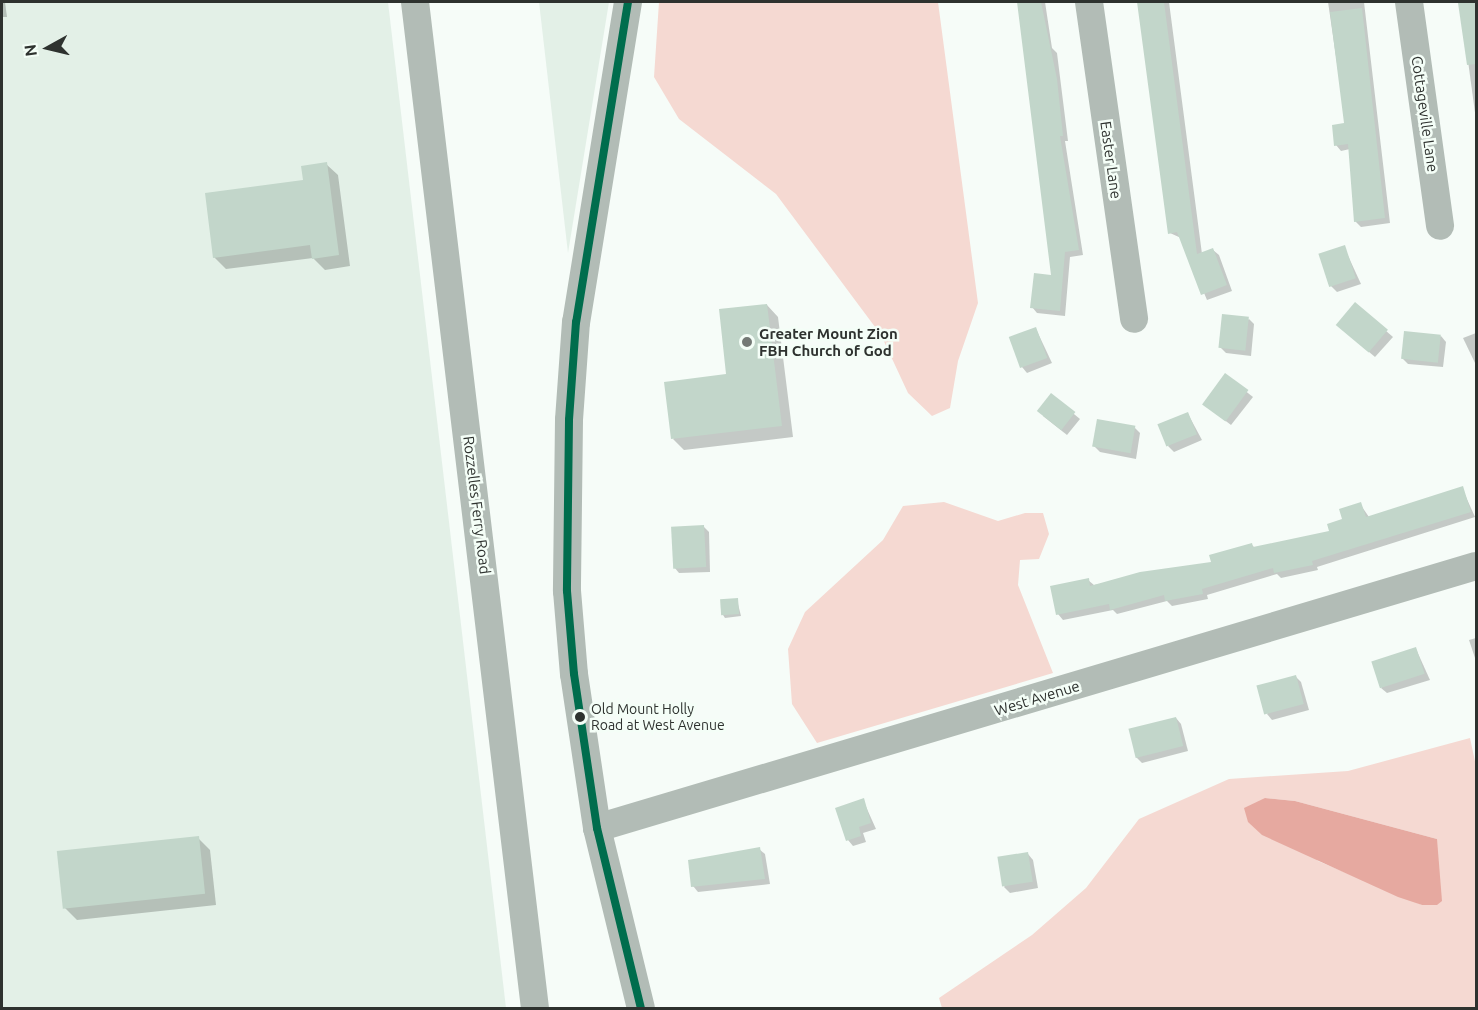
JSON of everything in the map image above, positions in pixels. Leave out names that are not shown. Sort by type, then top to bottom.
[{"type":"street","name":"Rozzelles Ferry Road","points":[[415,2],[508,760],[535,1008]]},
{"type":"street","points":[[628,2],[583,259],[569,420],[568,610],[597,828],[641,1008]]},
{"type":"street","name":"Easter Lane","points":[[1089,2],[1134,319]]},
{"type":"street","name":"Cottageville Lane","points":[[1409,2],[1440,226]]},
{"type":"street","name":"West Avenue","points":[[597,828],[1476,566]]},
{"type":"shaded area","points":[[2,2],[388,2],[506,1008],[2,1008]]},
{"type":"shaded area","points":[[539,2],[609,2],[568,253]]},
{"type":"shaded area","points":[[659,2],[938,2],[978,303],[958,361],[950,408],[932,416],[908,393],[881,335],[776,194],[679,119],[654,77]]},
{"type":"shaded area","points":[[944,502],[998,521],[1025,513],[1043,513],[1049,534],[1039,559],[1020,560],[1018,585],[1053,673],[817,743],[792,704],[788,649],[805,612],[883,540],[903,506]]},
{"type":"shaded area","points":[[1470,738],[1476,766],[1476,1008],[942,1008],[939,998],[1032,935],[1086,888],[1139,819],[1229,779],[1348,771]],"holes":[[[1265,798],[1295,801],[1437,839],[1422,905],[1318,861]]]},
{"type":"shaded area","points":[[1265,798],[1295,801],[1437,839],[1442,901],[1437,905],[1422,905],[1398,897],[1262,835],[1248,822],[1244,808]]},
{"type":"building","points":[[1017,2],[1041,2],[1057,79],[1063,136],[1060,136],[1079,250],[1065,252],[1060,311],[1030,308],[1034,273],[1051,275]]},
{"type":"building","points":[[1137,2],[1164,2],[1197,254],[1213,248],[1227,285],[1201,295],[1177,232],[1168,234]]},
{"type":"building","points":[[1476,2],[1476,64],[1467,65],[1458,3]]},
{"type":"building","points":[[1362,8],[1385,218],[1354,222],[1348,144],[1334,146],[1332,125],[1344,123],[1330,12]]},
{"type":"building","points":[[327,162],[339,255],[312,259],[310,245],[213,258],[205,193],[303,180],[301,166]]},
{"type":"building","points":[[1345,245],[1356,278],[1329,287],[1318,254]]},
{"type":"building","points":[[1355,302],[1388,330],[1369,353],[1336,325]]},
{"type":"building","name":"Greater Mount Zion FBH Church of God","points":[[767,304],[782,426],[671,439],[664,382],[726,374],[719,309]]},
{"type":"building","points":[[1222,314],[1249,317],[1245,351],[1218,348]]},
{"type":"building","points":[[1036,327],[1047,358],[1020,368],[1009,337]]},
{"type":"building","points":[[1404,331],[1441,335],[1438,363],[1401,359]]},
{"type":"building","points":[[1225,373],[1248,390],[1226,422],[1202,405]]},
{"type":"building","points":[[1051,393],[1075,412],[1061,430],[1037,411]]},
{"type":"building","points":[[1188,412],[1197,434],[1166,447],[1157,424]]},
{"type":"building","points":[[1097,419],[1135,426],[1131,453],[1092,447]]},
{"type":"building","points":[[1463,486],[1471,512],[1312,561],[1313,565],[1274,573],[1273,568],[1202,589],[1203,594],[1165,601],[1164,595],[1110,610],[1109,604],[1056,615],[1050,586],[1089,578],[1090,586],[1140,572],[1211,562],[1209,555],[1252,543],[1253,547],[1329,531],[1327,524],[1342,519],[1339,509],[1361,502],[1366,517]]},
{"type":"building","points":[[704,525],[706,567],[673,569],[671,527]]},
{"type":"building","points":[[738,598],[739,614],[721,615],[720,599]]},
{"type":"building","points":[[1416,647],[1425,674],[1380,688],[1371,662]]},
{"type":"building","points":[[1296,675],[1304,704],[1264,715],[1256,686]]},
{"type":"building","points":[[1176,717],[1183,746],[1136,758],[1128,729]]},
{"type":"building","points":[[864,798],[871,823],[859,827],[861,836],[846,841],[835,808]]},
{"type":"building","points":[[199,836],[205,894],[63,909],[57,851]]},
{"type":"building","points":[[760,847],[765,879],[691,887],[688,860]]},
{"type":"building","points":[[1028,852],[1033,882],[1002,886],[997,857]]},
{"type":"transit line","points":[[628,2],[576,322],[569,420],[567,591],[574,674],[597,828],[641,1008]]},
{"type":"place","name":"Greater Mount Zion FBH Church of God","points":[[747,342]]},
{"type":"place","name":"Old Mount Holly Road at West Avenue","points":[[580,717]]}]
